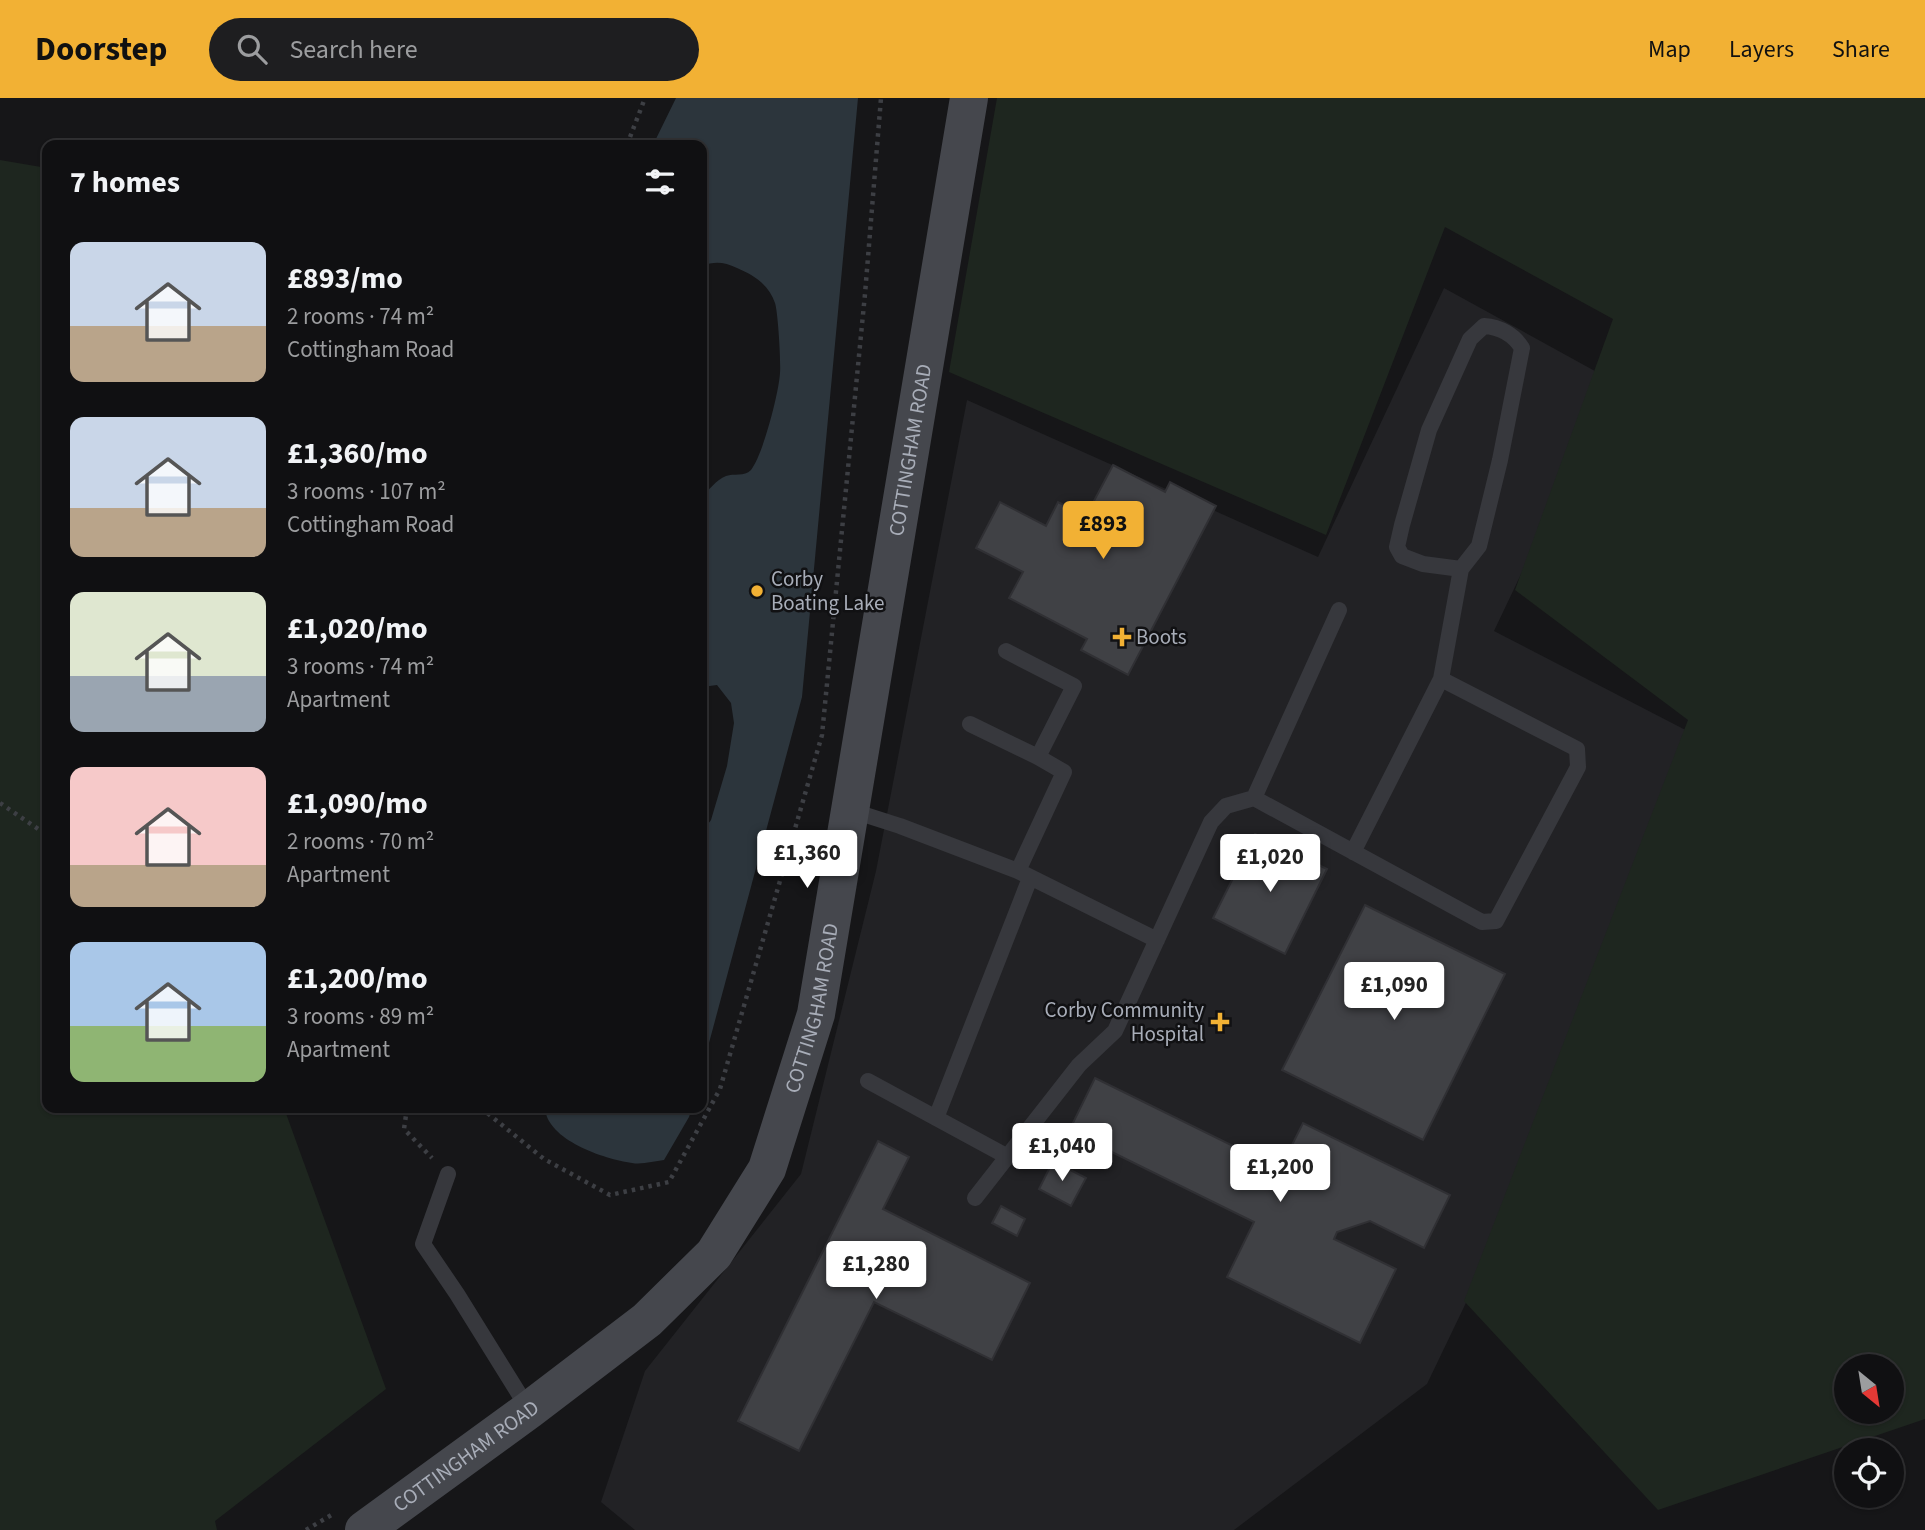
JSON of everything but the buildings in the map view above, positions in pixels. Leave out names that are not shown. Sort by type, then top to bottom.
[{"type":"street","name":"COTTINGHAM ROAD","points":[[386,1524],[647,1320],[714,1254],[768,1169],[816,1014],[969,98]]},
{"type":"lane","points":[[1353,852],[1441,679],[1461,569],[1479,545],[1500,460],[1522,348],[1516,338],[1494,327],[1484,326],[1470,339],[1429,430],[1398,547],[1402,556],[1423,564],[1461,569]]},
{"type":"lane","points":[[1254,797],[1339,610]]},
{"type":"lane","points":[[1006,650],[1074,686],[1038,757]]},
{"type":"lane","points":[[975,1198],[1079,1065],[1115,1031],[1211,822],[1226,806],[1254,797],[1482,922],[1496,921],[1577,767],[1577,749],[1441,679]]},
{"type":"lane","points":[[936,1118],[969,1035],[1024,875],[1064,772],[970,724]]},
{"type":"lane","points":[[850,810],[900,826],[1024,875],[1157,940]]},
{"type":"lane","points":[[868,1081],[1008,1157]]},
{"type":"lane","points":[[448,1174],[424,1244],[529,1410]]},
{"type":"path","points":[[629,140],[645,98]]},
{"type":"path","points":[[707,1113],[720,1089],[822,735],[865,294],[881,98]]},
{"type":"path","points":[[0,803],[42,832]]},
{"type":"path","points":[[406,1113],[404,1129],[448,1174]]},
{"type":"path","points":[[487,1113],[544,1159],[610,1195],[669,1182],[707,1113]]},
{"type":"shaded area","name":"Corby Boating Lake","points":[[676,98],[858,98],[802,697],[707,1050],[707,825],[727,766],[734,723],[731,703],[717,685],[707,686],[707,492],[722,478],[748,472],[756,462],[774,408],[780,359],[775,303],[765,286],[749,274],[728,264],[707,265],[707,140],[655,140]]},
{"type":"shaded area","points":[[997,98],[1925,98],[1925,1419],[1869,1438],[1834,1438],[1834,1450],[1658,1510],[1464,1301],[1688,720],[1515,590],[1613,319],[1445,227],[1326,535],[949,372]]},
{"type":"shaded area","points":[[0,160],[42,167],[42,1113],[286,1113],[386,1389],[215,1521],[217,1530],[0,1530]]},
{"type":"shaded area","name":"Corby Community Hospital","points":[[1444,288],[1613,381],[1494,631],[1730,753],[1427,1384],[1234,1530],[635,1530],[601,1502],[645,1371],[801,1174],[876,871],[967,400],[1318,557]]},
{"type":"shaded area","points":[[546,1113],[690,1113],[664,1160],[640,1164],[620,1161],[579,1146],[556,1130]]},
{"type":"place","name":"Corby Boating Lake","points":[[757,591]]},
{"type":"place","name":"Boots","points":[[1122,637]]},
{"type":"place","name":"Corby Community Hospital","points":[[1220,1022]]}]
